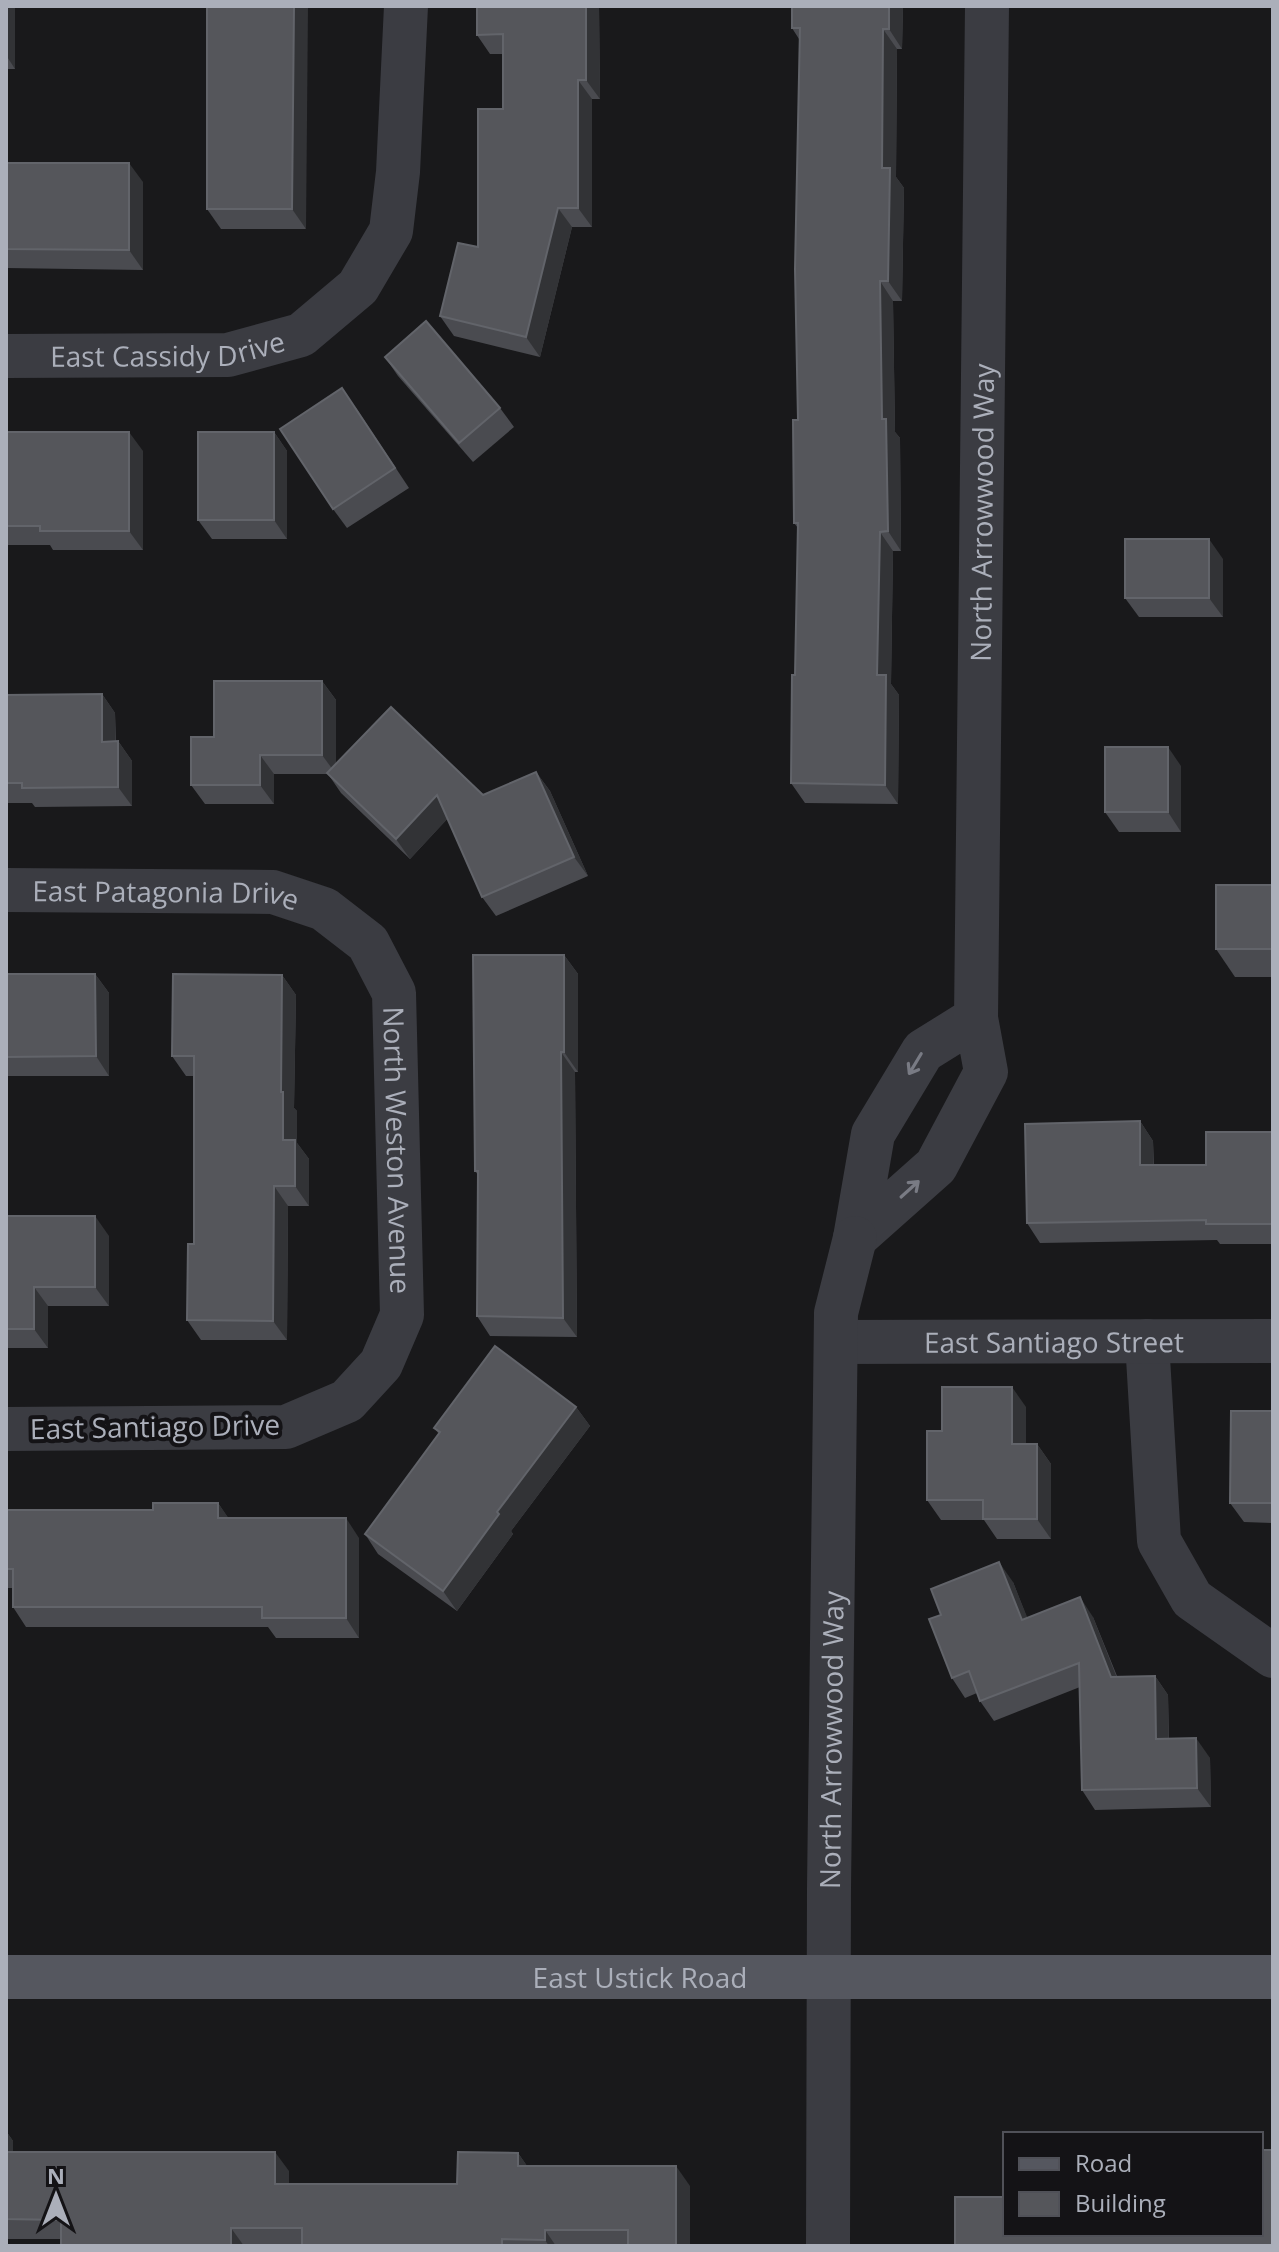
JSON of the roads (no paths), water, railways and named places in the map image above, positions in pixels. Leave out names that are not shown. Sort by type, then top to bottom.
[{"type":"main road","name":"East Ustick Road","points":[[6,1977],[1273,1977]]},
{"type":"street","name":"East Cassidy Drive","points":[[6,356],[228,355],[301,335],[358,287],[391,231],[398,172],[406,6]]},
{"type":"street","name":"North Arrowwood Way","points":[[855,1238],[936,1166],[986,1072],[976,1018],[987,6]]},
{"type":"street","name":"East Patagonia Drive","points":[[6,890],[273,892],[324,909]]},
{"type":"street","name":"North Weston Avenue","points":[[324,909],[368,943],[394,993],[402,1315],[381,1364],[347,1401]]},
{"type":"street","name":"North Arrowwood Way","points":[[828,2246],[836,1313],[855,1238],[873,1134],[923,1051],[976,1018]]},
{"type":"street","points":[[1147,1341],[1159,1541],[1192,1599],[1273,1656]]},
{"type":"street","name":"East Santiago Street","points":[[836,1342],[1273,1341]]},
{"type":"street","name":"East Santiago Drive","points":[[6,1429],[286,1427],[347,1401]]}]
